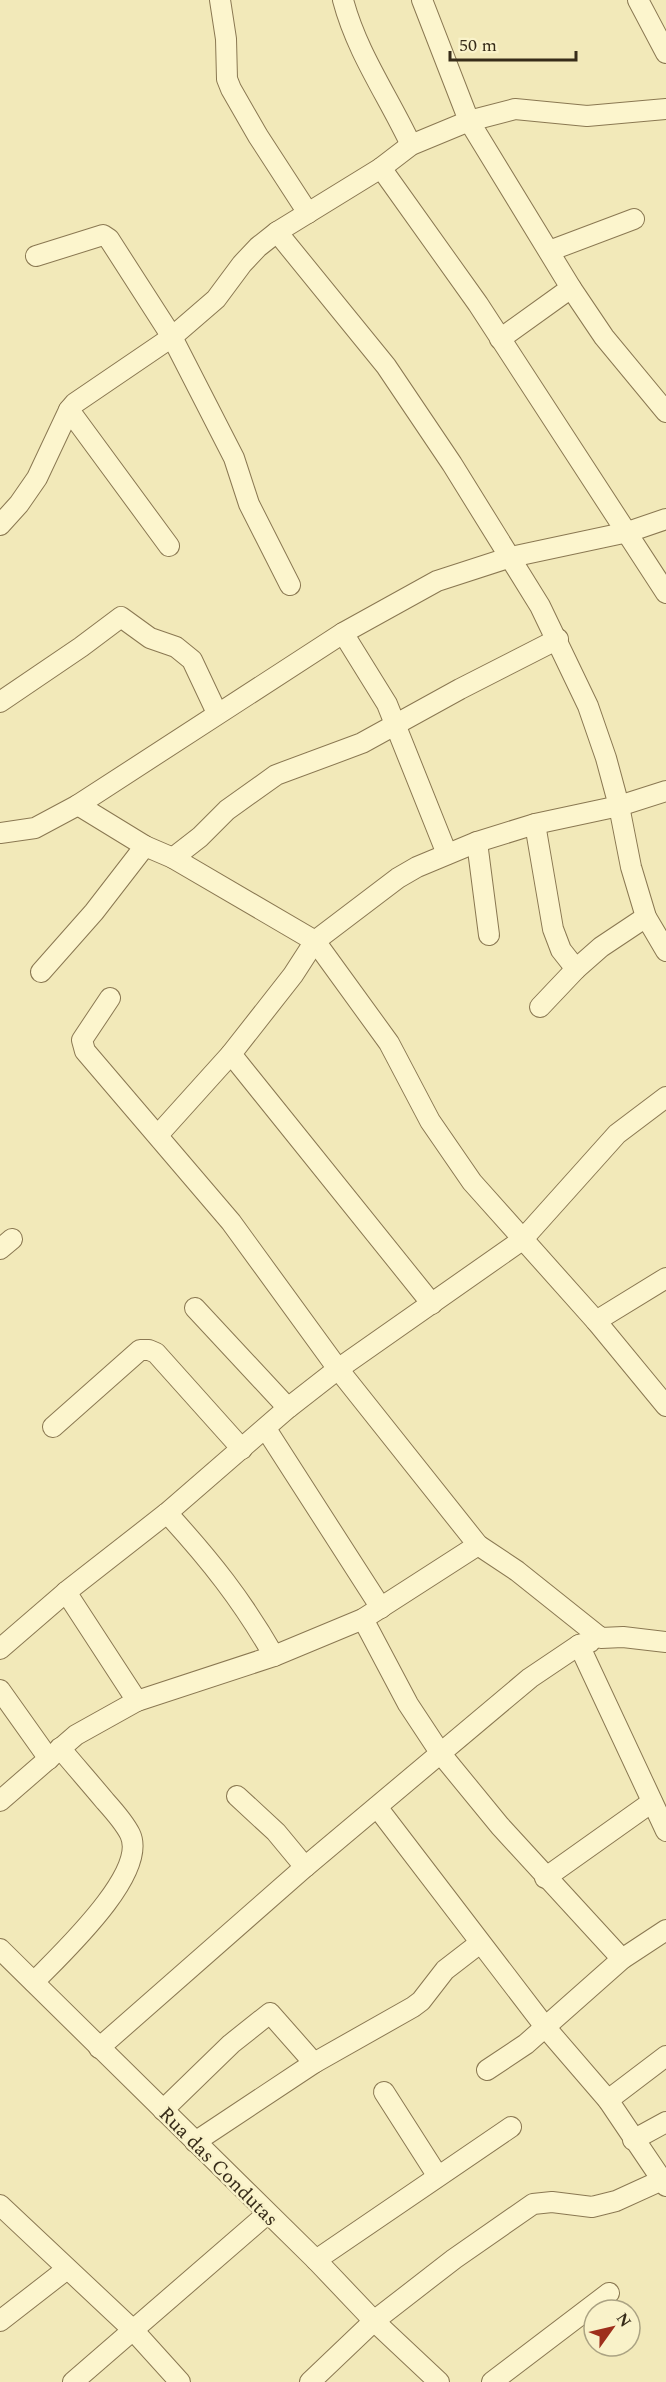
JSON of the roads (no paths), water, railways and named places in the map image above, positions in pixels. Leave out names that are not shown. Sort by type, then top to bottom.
[{"type":"street","points":[[220,0],[226,39],[227,79],[231,89],[258,136],[308,213]]},
{"type":"street","points":[[343,0],[349,21],[371,73],[411,145]]},
{"type":"street","points":[[422,0],[469,121],[571,288],[604,337],[663,402]]},
{"type":"street","points":[[638,0],[666,53]]},
{"type":"street","points":[[0,525],[19,504],[37,478],[69,410],[75,403],[172,337],[216,299],[258,247],[278,232],[381,168],[411,145],[469,121],[514,109],[587,116],[666,109]]},
{"type":"street","points":[[381,168],[500,339],[666,593]]},
{"type":"street","points":[[549,251],[634,219]]},
{"type":"street","points":[[278,232],[386,366],[511,557],[558,639],[588,706],[606,758],[646,917],[666,951]]},
{"type":"street","points":[[36,256],[103,235],[109,239],[172,337],[234,458],[249,504],[290,585]]},
{"type":"street","points":[[500,339],[571,288]]},
{"type":"street","points":[[69,410],[169,546]]},
{"type":"street","points":[[0,833],[35,828],[78,805],[343,633],[437,581],[511,557],[628,532],[666,519]]},
{"type":"street","points":[[0,702],[121,617],[150,638],[176,647],[192,660],[218,713]]},
{"type":"street","points":[[343,633],[383,696],[397,725],[447,854]]},
{"type":"street","points":[[173,858],[200,837],[227,810],[276,775],[350,748],[558,639]]},
{"type":"street","points":[[158,1135],[231,1054],[293,975],[315,941],[398,878],[417,867],[477,842],[535,824],[619,806],[666,791]]},
{"type":"street","points":[[78,805],[145,846],[173,858],[315,941],[389,1043],[430,1121],[472,1182],[596,1321],[666,1406]]},
{"type":"street","points":[[535,824],[553,929],[561,950],[576,969]]},
{"type":"street","points":[[477,842],[489,935]]},
{"type":"street","points":[[41,972],[94,912],[145,846]]},
{"type":"street","points":[[540,1007],[576,969],[601,947],[646,917]]},
{"type":"street","points":[[110,998],[82,1040],[83,1046],[231,1222],[338,1369],[478,1545],[517,1571],[601,1638]]},
{"type":"street","points":[[231,1054],[432,1304]]},
{"type":"street","points":[[0,1649],[66,1592],[167,1513],[288,1408],[338,1369],[522,1240],[618,1134],[666,1097]]},
{"type":"street","points":[[596,1321],[666,1278]]},
{"type":"street","points":[[195,1308],[288,1408]]},
{"type":"street","points":[[53,1426],[140,1350],[149,1350],[156,1353],[242,1449]]},
{"type":"street","points":[[266,1429],[381,1608]]},
{"type":"street","points":[[167,1513],[220,1573],[254,1621],[274,1656]]},
{"type":"street","points":[[0,1801],[76,1735],[137,1701],[274,1656],[363,1619],[478,1545]]},
{"type":"street","points":[[66,1592],[137,1701]]},
{"type":"street","points":[[363,1619],[408,1704],[441,1754],[545,1878],[622,1959]]},
{"type":"street","points":[[99,2048],[305,1867],[530,1678],[579,1645],[601,1638],[623,1637],[666,1641]]},
{"type":"street","points":[[579,1645],[666,1831]]},
{"type":"street","points":[[0,1690],[54,1754],[119,1817],[131,1835],[134,1851],[128,1869],[99,1914],[34,1982]]},
{"type":"street","points":[[237,1796],[276,1832],[305,1867]]},
{"type":"street","points":[[545,1878],[652,1802]]},
{"type":"street","points":[[310,2382],[374,2321],[463,2252],[532,2204],[552,2202],[592,2207],[616,2201],[664,2183],[608,2100],[546,2028],[377,1808]]},
{"type":"street","points":[[487,2070],[546,2028],[622,1959],[666,1930]]},
{"type":"street","points":[[195,2142],[314,2063],[413,2007],[421,2001],[445,1970],[480,1943]]},
{"type":"street","name":"Rua das Condutas","points":[[0,1949],[316,2260],[374,2321],[439,2382]]},
{"type":"street","points":[[163,2110],[231,2044],[270,2013],[314,2063]]},
{"type":"street","points":[[608,2100],[666,2056]]},
{"type":"street","points":[[384,2092],[437,2175]]},
{"type":"street","points":[[633,2140],[666,2122]]},
{"type":"street","points":[[316,2260],[437,2175],[511,2127]]},
{"type":"street","points":[[0,2205],[133,2330],[180,2382]]},
{"type":"street","points":[[73,2382],[267,2214]]},
{"type":"street","points":[[0,2322],[67,2269]]},
{"type":"street","points":[[492,2382],[609,2294]]}]
